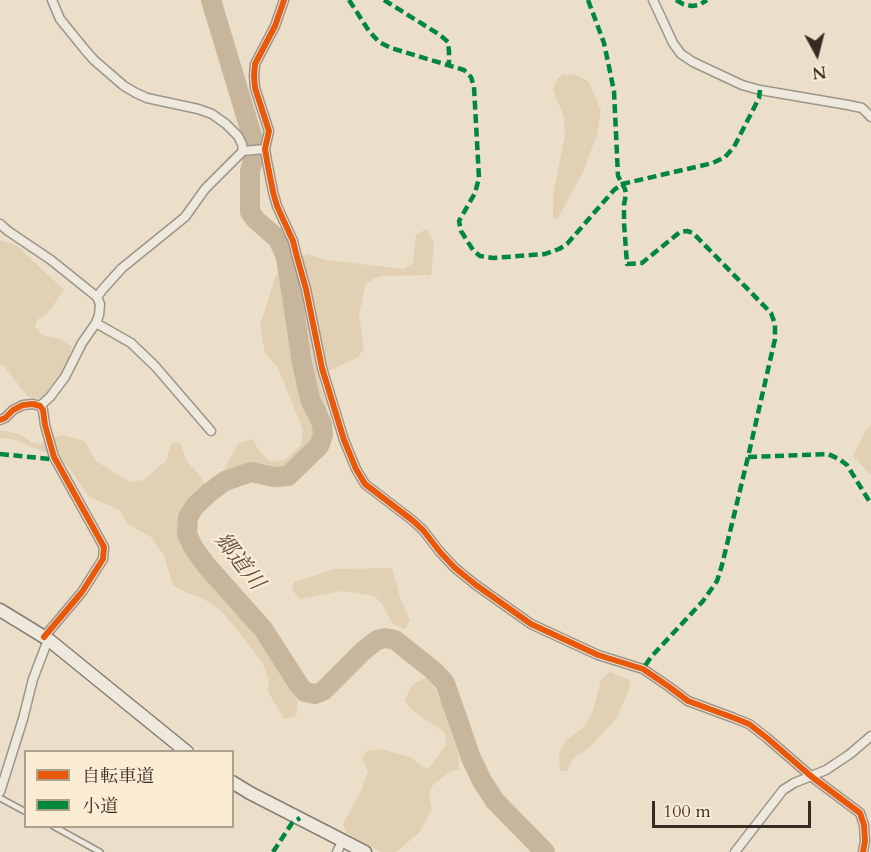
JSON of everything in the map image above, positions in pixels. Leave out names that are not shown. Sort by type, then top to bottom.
[{"type":"street","points":[[52,0],[60,19],[86,51],[124,86],[147,98],[212,114],[226,123],[238,136],[245,151]]},
{"type":"street","points":[[284,0],[276,26],[255,64],[255,88],[269,131],[262,149],[277,206],[293,241],[306,289],[322,368],[344,440],[365,484],[423,530],[455,568],[531,624],[598,655],[643,669],[688,701],[749,724],[768,738],[812,777],[860,813],[864,825],[863,852]]},
{"type":"street","points":[[653,0],[673,43],[681,54],[693,62],[742,85],[861,108],[871,117]]},
{"type":"street","points":[[97,297],[122,268],[185,216],[205,189],[245,151],[262,149]]},
{"type":"street","points":[[0,224],[51,260],[97,297],[100,304],[96,323],[82,343],[65,377],[40,406]]},
{"type":"street","points":[[96,323],[131,343],[155,366],[211,431]]},
{"type":"street","points":[[0,420],[23,405],[40,406],[43,410],[54,457],[104,546],[103,559],[82,592],[46,638],[46,645],[33,679],[0,792]]},
{"type":"street","points":[[0,610],[46,638],[185,750]]},
{"type":"street","points":[[735,852],[783,790],[826,770],[871,736]]},
{"type":"street","points":[[234,783],[365,852]]},
{"type":"street","points":[[337,852],[343,840]]},
{"type":"lane","points":[[0,798],[24,811]]},
{"type":"lane","points":[[57,828],[100,852]]},
{"type":"shaded area","points":[[563,74],[576,75],[589,82],[601,111],[597,134],[584,170],[558,218],[553,220],[553,195],[565,135],[564,117],[553,90],[557,79]]},
{"type":"shaded area","points":[[427,229],[434,243],[431,275],[380,276],[366,283],[359,314],[364,349],[358,357],[327,372],[319,380],[330,423],[321,452],[288,486],[277,488],[243,480],[233,485],[222,477],[238,444],[252,439],[260,452],[271,462],[285,460],[301,445],[303,430],[278,368],[265,353],[260,325],[275,278],[282,267],[307,254],[326,260],[404,269],[413,263],[416,234]]},
{"type":"shaded area","points":[[0,240],[16,245],[64,290],[47,314],[37,320],[35,327],[42,335],[60,339],[72,347],[61,381],[44,400],[28,397],[5,367],[0,364]]},
{"type":"shaded area","points":[[871,425],[871,475],[853,456],[866,430]]},
{"type":"shaded area","points":[[0,430],[19,434],[31,442],[41,444],[62,435],[84,441],[96,461],[129,482],[143,480],[166,461],[172,443],[180,443],[186,460],[203,480],[205,488],[183,508],[179,529],[185,549],[200,570],[230,601],[282,675],[298,702],[296,716],[284,719],[268,692],[269,680],[263,664],[220,610],[202,598],[173,585],[164,555],[150,536],[129,525],[119,510],[88,496],[61,458],[17,440],[0,439]]},
{"type":"shaded area","points":[[392,568],[400,598],[410,620],[405,629],[393,624],[382,604],[374,596],[343,591],[300,599],[292,590],[294,582],[334,569]]},
{"type":"shaded area","points":[[610,672],[630,680],[629,690],[616,719],[589,748],[573,758],[567,771],[560,771],[559,753],[566,740],[584,727],[593,711],[601,680]]},
{"type":"shaded area","points":[[427,678],[433,685],[444,709],[459,758],[459,769],[451,771],[432,786],[429,795],[432,810],[419,833],[396,852],[381,852],[347,833],[343,824],[361,791],[368,772],[362,758],[367,751],[381,749],[410,757],[422,767],[429,768],[446,745],[445,733],[411,709],[404,700],[414,683]]},
{"type":"waterway","name":"郷道川","points":[[211,0],[253,139],[255,154],[250,171],[250,212],[278,239],[286,257],[302,363],[310,399],[322,424],[323,435],[319,446],[288,476],[274,477],[251,472],[225,481],[195,506],[188,517],[187,534],[206,565],[263,629],[305,692],[315,694],[323,691],[363,651],[377,640],[385,638],[395,640],[434,671],[445,683],[471,758],[482,781],[495,801],[545,852]]},
{"type":"marked path","points":[[349,0],[379,42],[391,48],[464,70],[471,77],[474,87],[479,178],[475,193],[459,221],[461,231],[473,250],[480,256],[493,258],[545,254],[559,249],[567,244],[614,190],[622,184],[713,163],[725,157],[734,147],[759,98],[760,90]]},
{"type":"marked path","points":[[384,0],[448,42],[449,65]]},
{"type":"marked path","points":[[588,0],[604,43],[614,91],[618,176],[626,194],[624,223],[627,264],[642,263],[680,232],[693,233],[771,313],[775,324],[775,339],[717,581],[703,601],[651,657],[643,669]]},
{"type":"marked path","points":[[676,0],[692,6],[707,0]]},
{"type":"marked path","points":[[0,454],[50,459],[54,457]]},
{"type":"marked path","points":[[748,457],[828,454],[847,465],[871,504]]},
{"type":"marked path","points":[[273,852],[292,823],[300,818]]},
{"type":"cycle path","points":[[284,0],[275,26],[255,64],[255,88],[269,131],[265,149],[267,161],[277,206],[293,241],[306,289],[322,368],[344,440],[365,484],[423,530],[455,568],[531,624],[598,655],[643,669],[688,701],[749,724],[812,777],[860,813],[864,825],[863,852]]},
{"type":"cycle path","points":[[0,420],[23,405],[40,406],[43,410],[54,457],[104,547],[103,559],[82,592],[44,637]]}]
